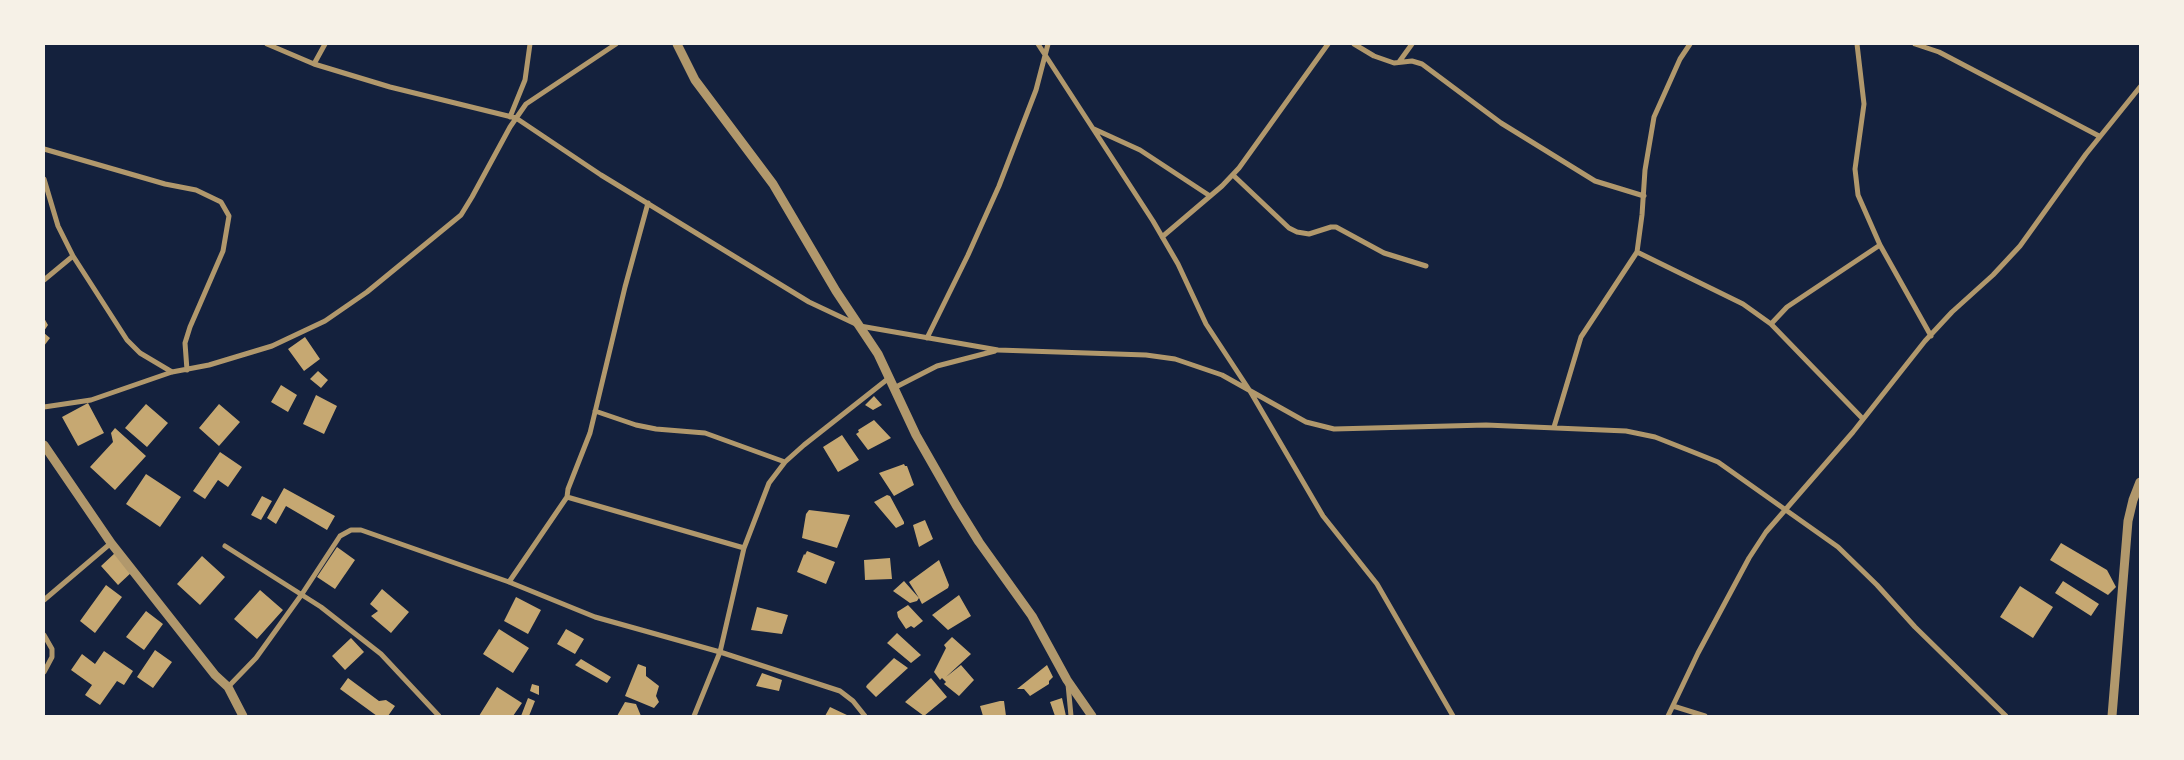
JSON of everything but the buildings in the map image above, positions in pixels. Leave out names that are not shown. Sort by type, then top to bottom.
[{"type":"street","points":[[267,44],[314,64],[513,118],[809,302],[860,326],[998,350],[1146,355],[1175,359],[1222,375],[1306,422],[1334,429],[1486,425],[1626,431],[1655,437],[1718,462],[1785,508],[1856,562],[1915,627],[2006,716]]},
{"type":"street","points":[[314,64],[325,44]]},
{"type":"street","points":[[44,407],[91,400],[172,372],[187,370],[272,346],[325,321],[366,292],[461,214],[472,197],[513,118],[525,80],[530,44]]},
{"type":"street","points":[[513,118],[526,104],[616,44]]},
{"type":"street","points":[[677,44],[695,80],[773,184],[878,354],[916,435],[939,476],[979,542],[1032,616],[1067,680],[1092,716]]},
{"type":"street","points":[[1038,44],[1094,128],[1162,237],[1178,264],[1206,324],[1250,391],[1323,516],[1377,584],[1453,716]]},
{"type":"street","points":[[927,338],[968,255],[999,186],[1036,90],[1048,44]]},
{"type":"street","points":[[1162,237],[1233,175],[1328,44]]},
{"type":"street","points":[[1354,44],[1374,56],[1394,63],[1412,61],[1422,64],[1501,123],[1595,181],[1644,196]]},
{"type":"street","points":[[1399,62],[1412,44]]},
{"type":"street","points":[[1554,428],[1581,337],[1637,252],[1644,196],[1645,170],[1654,117],[1680,59],[1690,44]]},
{"type":"street","points":[[1857,44],[1864,104],[1855,169],[1861,202],[1880,245],[1931,336]]},
{"type":"street","points":[[1915,44],[1939,52],[2099,136]]},
{"type":"street","points":[[1668,716],[1698,653],[1749,558],[1785,508],[1853,432],[1862,418],[1952,312],[1993,275],[2020,246],[2099,136],[2140,87]]},
{"type":"street","points":[[1094,128],[1140,150],[1210,196]]},
{"type":"street","points":[[44,148],[165,184],[196,190],[221,202],[229,216],[226,238],[223,251],[185,343],[187,370]]},
{"type":"street","points":[[1233,175],[1289,228],[1297,232],[1309,234],[1336,227],[1384,252],[1426,266]]},
{"type":"street","points":[[44,179],[58,226],[73,256],[127,340],[140,353],[172,372]]},
{"type":"street","points":[[509,582],[567,497],[568,489],[590,433],[625,287],[648,203]]},
{"type":"street","points":[[1771,324],[1787,307],[1880,245]]},
{"type":"street","points":[[1637,252],[1743,304],[1771,324],[1862,418]]},
{"type":"street","points":[[44,280],[73,256]]},
{"type":"street","points":[[894,389],[937,366],[998,350]]},
{"type":"street","points":[[694,716],[720,652],[744,548],[769,483],[785,462],[888,378]]},
{"type":"street","points":[[595,411],[636,425],[656,429],[705,433],[785,462]]},
{"type":"street","points":[[44,445],[111,543],[215,675],[228,687],[243,716]]},
{"type":"street","points":[[2112,716],[2128,521],[2140,482]]},
{"type":"street","points":[[567,497],[744,548]]},
{"type":"street","points":[[228,687],[256,658],[302,594],[340,536],[351,530],[369,531],[509,582],[595,617],[720,652],[840,691],[853,701],[865,716]]},
{"type":"street","points":[[44,600],[111,543]]},
{"type":"street","points":[[226,546],[302,594],[381,654],[439,716]]},
{"type":"street","points":[[44,635],[52,649],[52,657],[44,672]]},
{"type":"street","points":[[1067,680],[1071,716]]},
{"type":"street","points":[[1673,706],[1705,716]]}]
